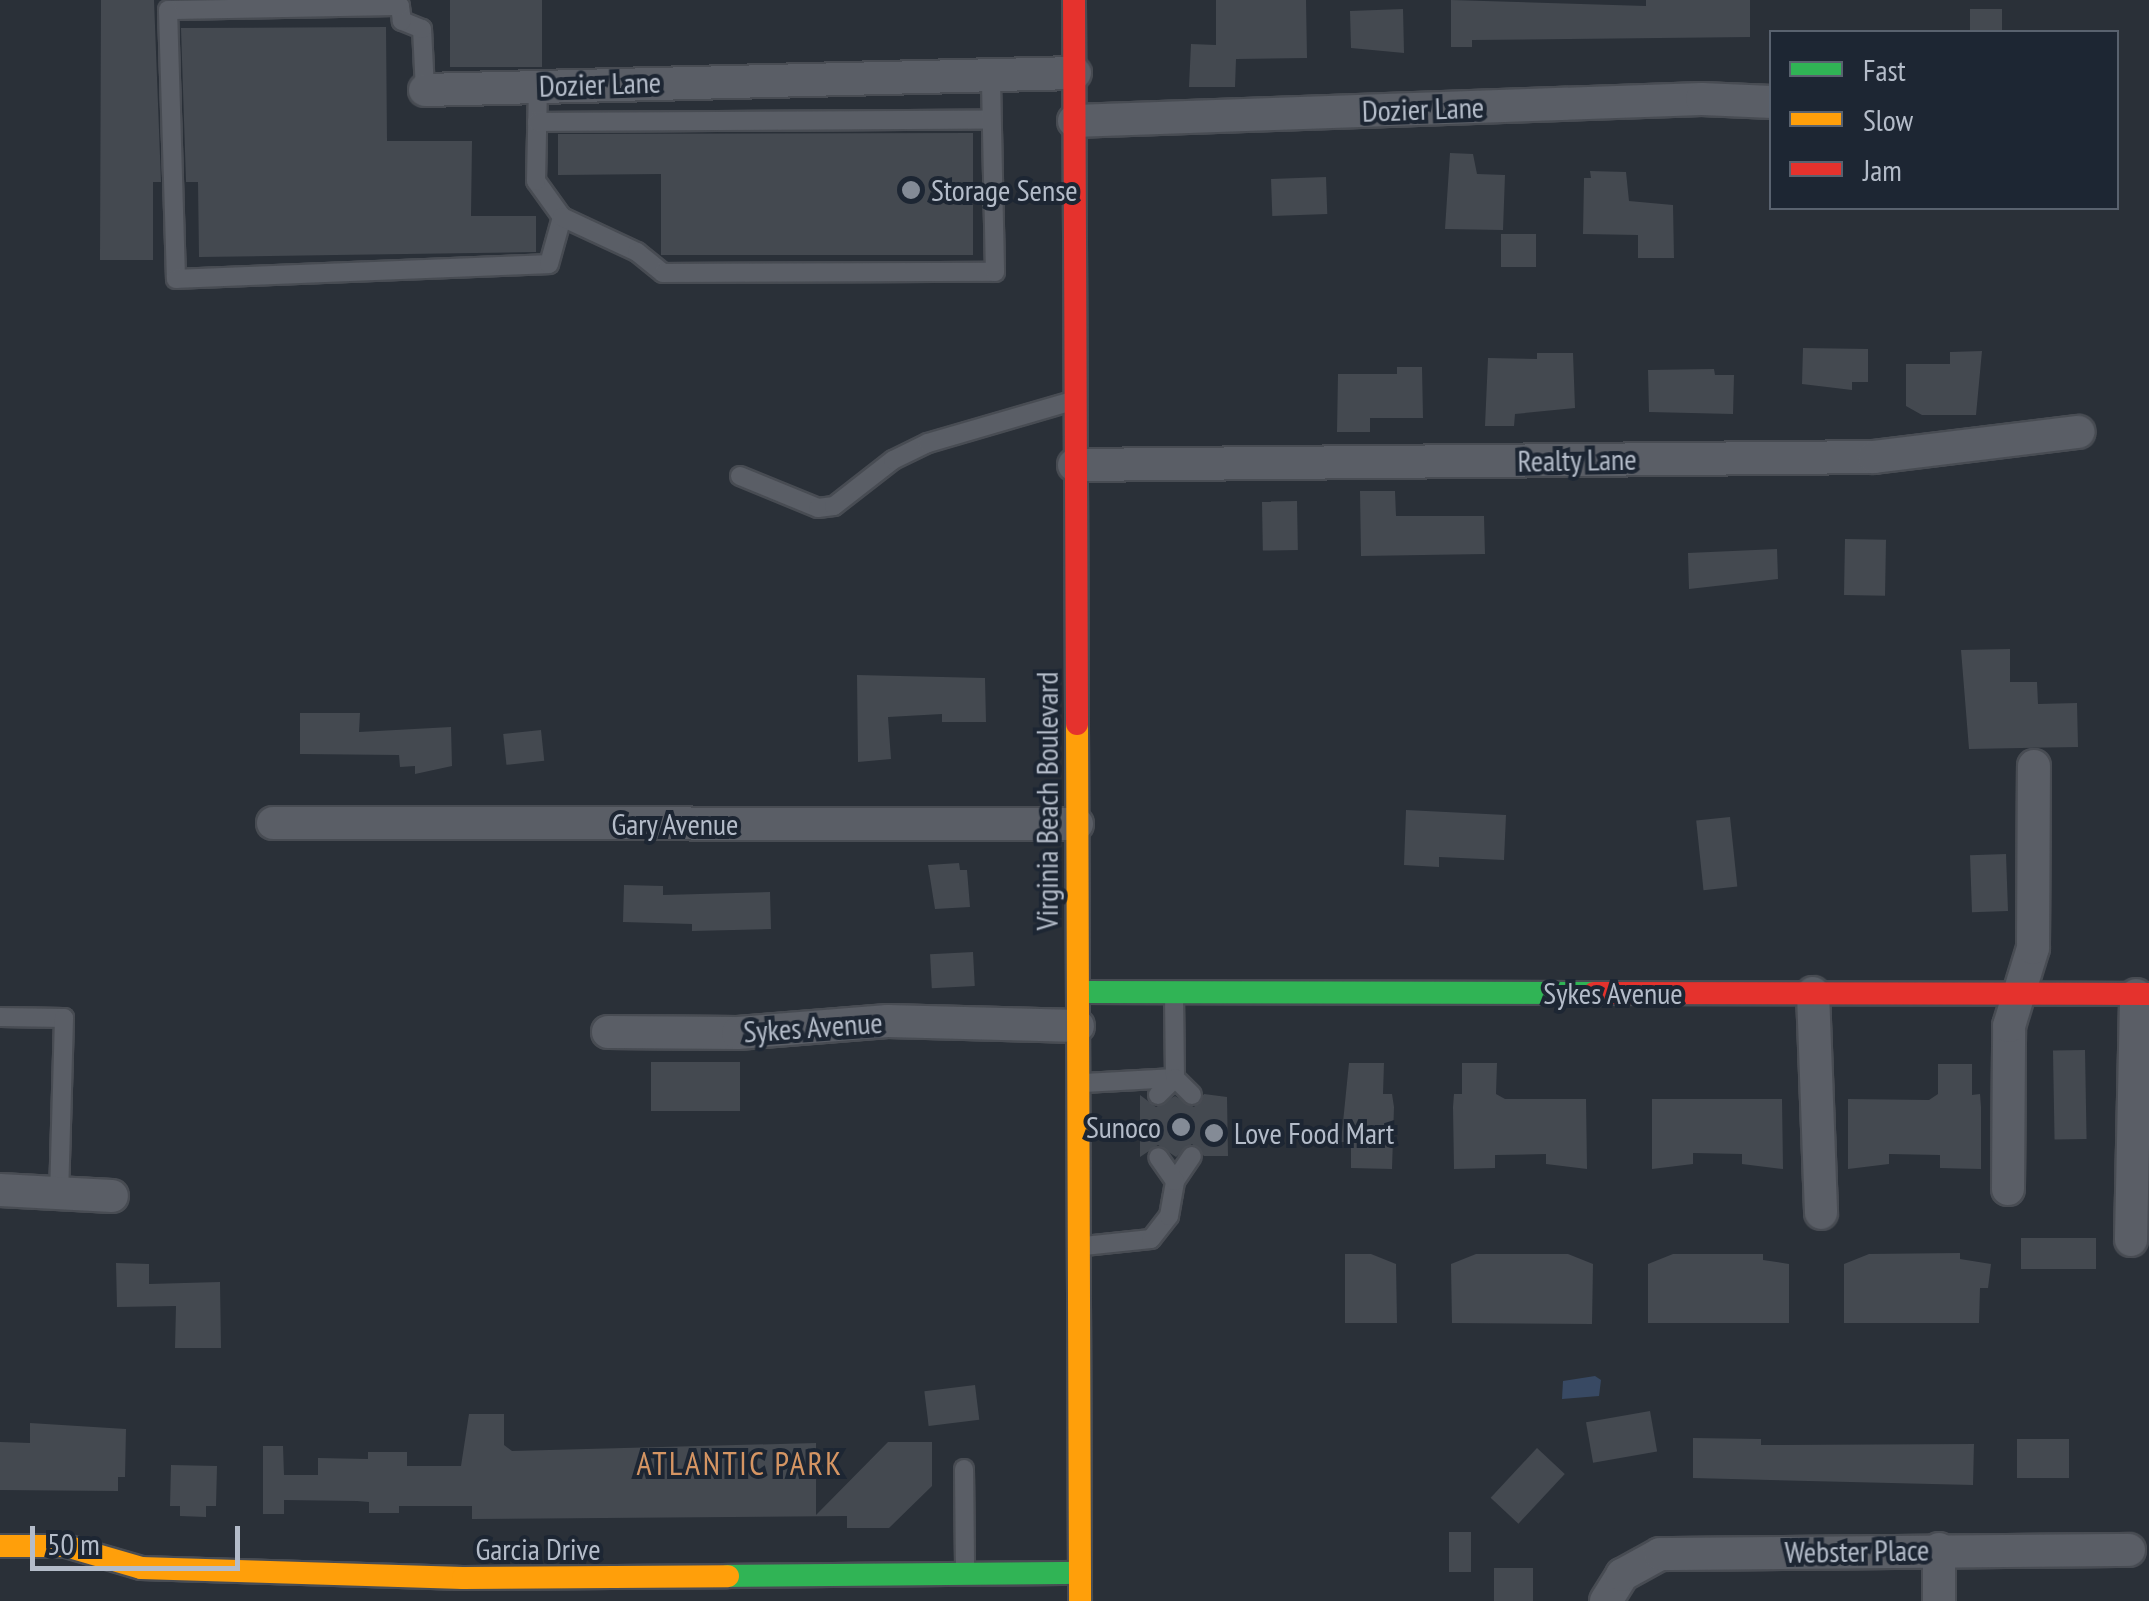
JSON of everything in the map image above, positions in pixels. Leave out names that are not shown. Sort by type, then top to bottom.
[{"type":"street","name":"Virginia Beach Boulevard","points":[[1074,0],[1080,1601]]},
{"type":"street","name":"Dozier Lane","points":[[424,90],[1074,73]]},
{"type":"street","name":"Dozier Lane","points":[[1074,121],[1702,99],[1769,102]]},
{"type":"street","name":"Realty Lane","points":[[1074,465],[1874,457],[2078,432]]},
{"type":"street","points":[[2008,1189],[2006,1055],[2017,996],[2034,948],[2034,766]]},
{"type":"street","name":"Gary Avenue","points":[[273,823],[1077,824]]},
{"type":"street","name":"Sykes Avenue","points":[[1078,992],[2142,994]]},
{"type":"street","points":[[1812,994],[1821,1213]]},
{"type":"street","points":[[2131,1240],[2142,994]]},
{"type":"street","name":"Sykes Avenue","points":[[608,1032],[738,1032],[907,1021],[1078,1026]]},
{"type":"street","points":[[0,1190],[112,1196]]},
{"type":"street","name":"Garcia Drive","points":[[0,1546],[66,1546],[140,1568],[463,1590],[1080,1573]]},
{"type":"street","points":[[1939,1549],[1939,1601]]},
{"type":"street","name":"Webster Place","points":[[1606,1601],[1622,1575],[1660,1554],[2129,1550]]},
{"type":"lane","points":[[424,90],[422,28],[402,22],[400,6],[168,10],[176,279],[548,264],[562,217]]},
{"type":"lane","points":[[538,87],[536,181],[562,217],[636,252],[663,274],[994,272],[990,74]]},
{"type":"lane","points":[[537,122],[992,120]]},
{"type":"lane","points":[[740,476],[818,508],[834,506],[893,460],[928,443],[1074,400]]},
{"type":"lane","points":[[1158,1095],[1174,1078],[1174,992]]},
{"type":"lane","points":[[0,1017],[64,1018],[59,1193]]},
{"type":"lane","points":[[1078,1083],[1174,1078],[1192,1095]]},
{"type":"lane","points":[[1078,1246],[1151,1239],[1170,1216],[1176,1181],[1192,1156]]},
{"type":"lane","points":[[1158,1157],[1176,1181]]},
{"type":"lane","points":[[964,1470],[965,1576]]},
{"type":"water","points":[[1595,1376],[1601,1380],[1599,1396],[1562,1399],[1563,1381]]},
{"type":"building","points":[[101,0],[154,0],[161,182],[153,182],[153,260],[100,260]]},
{"type":"building","points":[[450,0],[542,0],[542,67],[450,67]]},
{"type":"building","points":[[1216,0],[1306,0],[1307,58],[1236,59],[1235,87],[1189,87],[1191,44],[1216,45]]},
{"type":"building","points":[[1451,0],[1646,6],[1646,0],[1750,0],[1750,37],[1472,40],[1472,47],[1451,47]]},
{"type":"building","points":[[1403,9],[1404,53],[1351,48],[1350,11]]},
{"type":"building","points":[[1970,9],[2002,9],[2002,30],[1970,30]]},
{"type":"building","points":[[386,27],[387,141],[472,141],[471,216],[536,216],[536,252],[199,257],[198,182],[186,182],[181,28]]},
{"type":"building","points":[[973,133],[973,255],[661,255],[661,174],[558,175],[558,134]]},
{"type":"building","points":[[1450,153],[1473,154],[1477,174],[1505,175],[1503,230],[1445,229]]},
{"type":"building","points":[[1590,171],[1626,172],[1629,201],[1673,205],[1674,258],[1638,258],[1638,235],[1583,234],[1584,178],[1591,178]]},
{"type":"building","points":[[1326,177],[1327,214],[1272,216],[1271,179]]},
{"type":"building","points":[[1501,234],[1536,234],[1536,267],[1501,267]]},
{"type":"building","points":[[1803,348],[1868,349],[1868,382],[1852,382],[1852,390],[1802,384]]},
{"type":"building","points":[[1982,351],[1976,415],[1922,415],[1906,406],[1906,364],[1950,364],[1950,352]]},
{"type":"building","points":[[1537,353],[1573,353],[1575,408],[1515,414],[1514,426],[1485,426],[1488,358],[1537,359]]},
{"type":"building","points":[[1397,367],[1422,367],[1423,418],[1370,418],[1370,432],[1337,432],[1338,374],[1397,374]]},
{"type":"building","points":[[1714,369],[1715,375],[1734,375],[1733,414],[1649,412],[1648,370]]},
{"type":"building","points":[[1360,491],[1395,491],[1396,516],[1484,516],[1485,554],[1361,556]]},
{"type":"building","points":[[1297,501],[1298,550],[1263,551],[1262,502]]},
{"type":"building","points":[[1845,539],[1886,540],[1885,596],[1844,595]]},
{"type":"building","points":[[1777,549],[1778,579],[1689,589],[1688,553]]},
{"type":"building","points":[[2010,649],[2010,682],[2037,682],[2038,704],[2077,703],[2078,747],[1969,749],[1961,650]]},
{"type":"building","points":[[857,675],[985,678],[986,722],[942,722],[942,714],[888,717],[891,759],[858,762]]},
{"type":"building","points":[[300,713],[360,713],[359,732],[451,727],[452,766],[415,774],[415,766],[400,767],[399,755],[300,754]]},
{"type":"building","points":[[541,730],[544,761],[506,765],[503,734]]},
{"type":"building","points":[[1406,810],[1506,815],[1504,860],[1439,857],[1439,867],[1404,865]]},
{"type":"building","points":[[1730,817],[1737,887],[1704,890],[1696,821]]},
{"type":"building","points":[[2006,854],[2008,911],[1972,912],[1970,855]]},
{"type":"building","points":[[959,863],[960,870],[967,870],[970,907],[935,909],[928,865]]},
{"type":"building","points":[[624,885],[663,886],[663,895],[770,892],[771,929],[692,931],[692,924],[623,922]]},
{"type":"building","points":[[973,952],[975,986],[932,988],[930,954]]},
{"type":"building","points":[[2085,1050],[2087,1139],[2055,1140],[2053,1051]]},
{"type":"building","points":[[651,1062],[740,1062],[740,1111],[651,1111]]},
{"type":"building","points":[[1349,1063],[1384,1063],[1383,1094],[1392,1094],[1394,1107],[1392,1169],[1351,1168],[1351,1142],[1341,1142]]},
{"type":"building","points":[[1462,1063],[1497,1063],[1496,1094],[1505,1099],[1586,1099],[1587,1169],[1546,1164],[1546,1154],[1495,1155],[1495,1168],[1454,1169],[1453,1107],[1454,1094],[1462,1094]]},
{"type":"building","points":[[1938,1064],[1972,1064],[1972,1095],[1980,1094],[1981,1169],[1940,1168],[1940,1155],[1889,1154],[1889,1164],[1848,1169],[1848,1099],[1929,1100],[1938,1094]]},
{"type":"building","points":[[1204,1094],[1227,1097],[1228,1156],[1204,1156],[1192,1144],[1176,1157],[1158,1145],[1140,1157],[1140,1095],[1156,1107],[1175,1096],[1194,1107]]},
{"type":"building","points":[[1652,1099],[1782,1099],[1783,1169],[1742,1164],[1742,1154],[1693,1153],[1693,1164],[1652,1169]]},
{"type":"building","points":[[2021,1238],[2096,1238],[2096,1269],[2021,1269]]},
{"type":"building","points":[[1960,1253],[1960,1259],[1991,1264],[1988,1288],[1980,1288],[1979,1323],[1844,1323],[1844,1264],[1869,1254]]},
{"type":"building","points":[[1345,1254],[1371,1254],[1396,1264],[1397,1323],[1345,1323]]},
{"type":"building","points":[[1476,1254],[1568,1254],[1593,1264],[1592,1324],[1452,1323],[1451,1264]]},
{"type":"building","points":[[1673,1254],[1763,1254],[1763,1260],[1789,1264],[1789,1323],[1648,1323],[1648,1264]]},
{"type":"building","points":[[116,1263],[149,1264],[149,1284],[220,1282],[221,1348],[175,1348],[176,1306],[117,1307]]},
{"type":"building","points":[[975,1385],[979,1420],[929,1426],[924,1391]]},
{"type":"building","points":[[1650,1411],[1657,1451],[1593,1463],[1586,1422]]},
{"type":"building","points":[[469,1414],[504,1414],[504,1445],[512,1451],[816,1443],[816,1515],[888,1442],[932,1442],[932,1486],[889,1528],[847,1528],[847,1516],[472,1519],[472,1506],[399,1506],[399,1513],[369,1513],[369,1502],[357,1501],[284,1500],[284,1514],[263,1514],[263,1446],[283,1446],[284,1475],[318,1475],[318,1458],[368,1459],[368,1452],[407,1452],[407,1466],[461,1466]]},
{"type":"building","points":[[30,1423],[126,1429],[125,1477],[118,1477],[118,1491],[0,1490],[0,1442],[30,1443]]},
{"type":"building","points":[[1693,1438],[1761,1439],[1761,1445],[1974,1444],[1973,1485],[1693,1478]]},
{"type":"building","points":[[2017,1439],[2069,1439],[2069,1478],[2017,1478]]},
{"type":"building","points":[[1537,1448],[1565,1474],[1518,1524],[1491,1498]]},
{"type":"building","points":[[171,1465],[217,1466],[216,1506],[206,1506],[206,1517],[180,1516],[180,1506],[170,1506]]},
{"type":"building","points":[[1449,1532],[1471,1532],[1471,1572],[1449,1572]]},
{"type":"building","points":[[1494,1568],[1533,1568],[1533,1601],[1494,1601]]},
{"type":"traffic: fast","points":[[1078,992],[1594,993]]},
{"type":"traffic: fast","points":[[728,1576],[1080,1573]]},
{"type":"traffic: slow","points":[[1077,724],[1080,1601]]},
{"type":"traffic: slow","points":[[0,1546],[66,1546],[141,1568],[463,1578],[728,1576]]},
{"type":"traffic: jam","points":[[1074,0],[1077,724]]},
{"type":"traffic: jam","points":[[1594,993],[2149,994]]},
{"type":"place","name":"Storage Sense","points":[[911,190]]},
{"type":"place","name":"Sunoco","points":[[1181,1127]]},
{"type":"place","name":"Love Food Mart","points":[[1214,1133]]},
{"type":"district","name":"ATLANTIC PARK","points":[[740,1463]]}]
